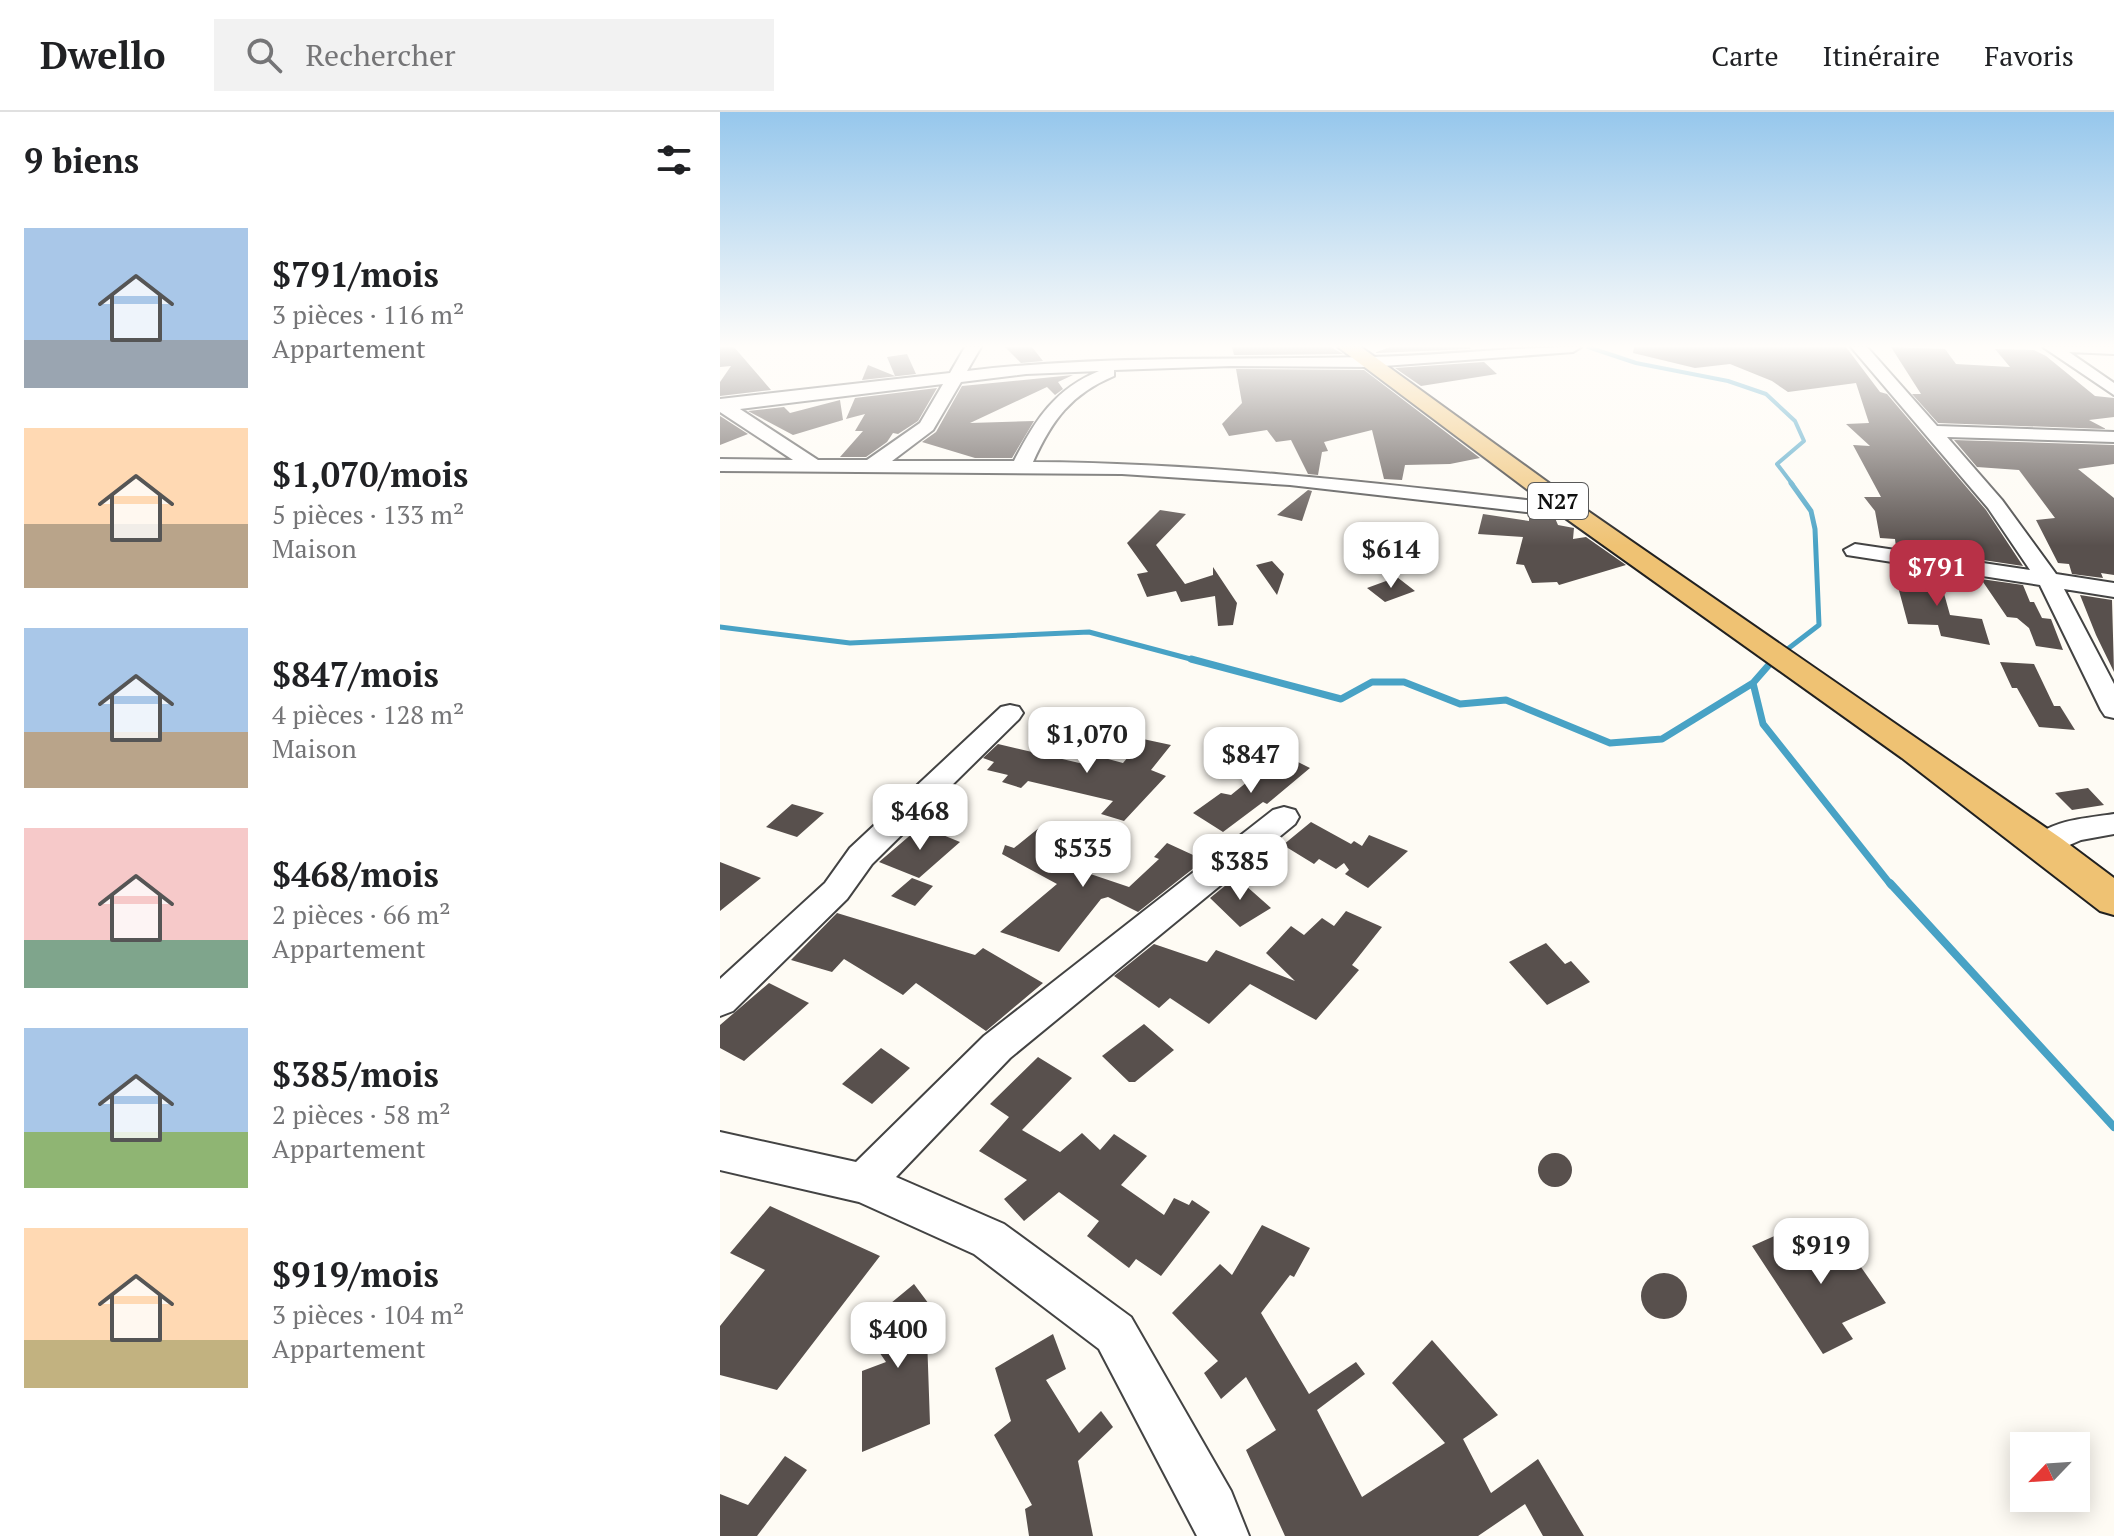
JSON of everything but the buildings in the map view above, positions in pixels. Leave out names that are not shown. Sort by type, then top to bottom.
[{"type":"main road","name":"N27","points":[[1439,413],[1571,511],[1774,649],[2044,845],[2114,900]]},
{"type":"street","points":[[735,413],[813,465]]},
{"type":"street","points":[[872,466],[927,426],[935,413]]},
{"type":"street","points":[[1021,467],[1047,413]]},
{"type":"street","points":[[1916,413],[1995,504],[2049,581],[2114,710]]},
{"type":"street","points":[[1931,431],[2114,437]]},
{"type":"street","points":[[720,465],[1122,468],[1290,479],[1571,511]]},
{"type":"street","points":[[1855,550],[2114,590]]},
{"type":"street","points":[[720,1001],[836,891],[861,856],[1010,713]]},
{"type":"street","points":[[863,1183],[997,1047],[1284,817]]},
{"type":"street","points":[[2044,845],[2074,831],[2114,824]]},
{"type":"street","points":[[720,1151],[863,1183],[989,1239],[1115,1333],[1213,1509],[1223,1536]]},
{"type":"waterway","points":[[1787,413],[1795,421],[1804,441],[1777,464],[1793,485]]},
{"type":"waterway","points":[[1773,660],[1819,625],[1815,529],[1811,511],[1791,483]]},
{"type":"waterway","points":[[720,627],[850,643],[1089,632],[1198,661]]},
{"type":"waterway","points":[[1191,659],[1341,699],[1372,682],[1404,682],[1460,704],[1506,700],[1610,743],[1662,739],[1753,683]]},
{"type":"waterway","points":[[1753,683],[1773,660]]},
{"type":"waterway","points":[[1753,683],[1763,724],[1891,885]]},
{"type":"waterway","points":[[1890,883],[2114,1127]]}]
